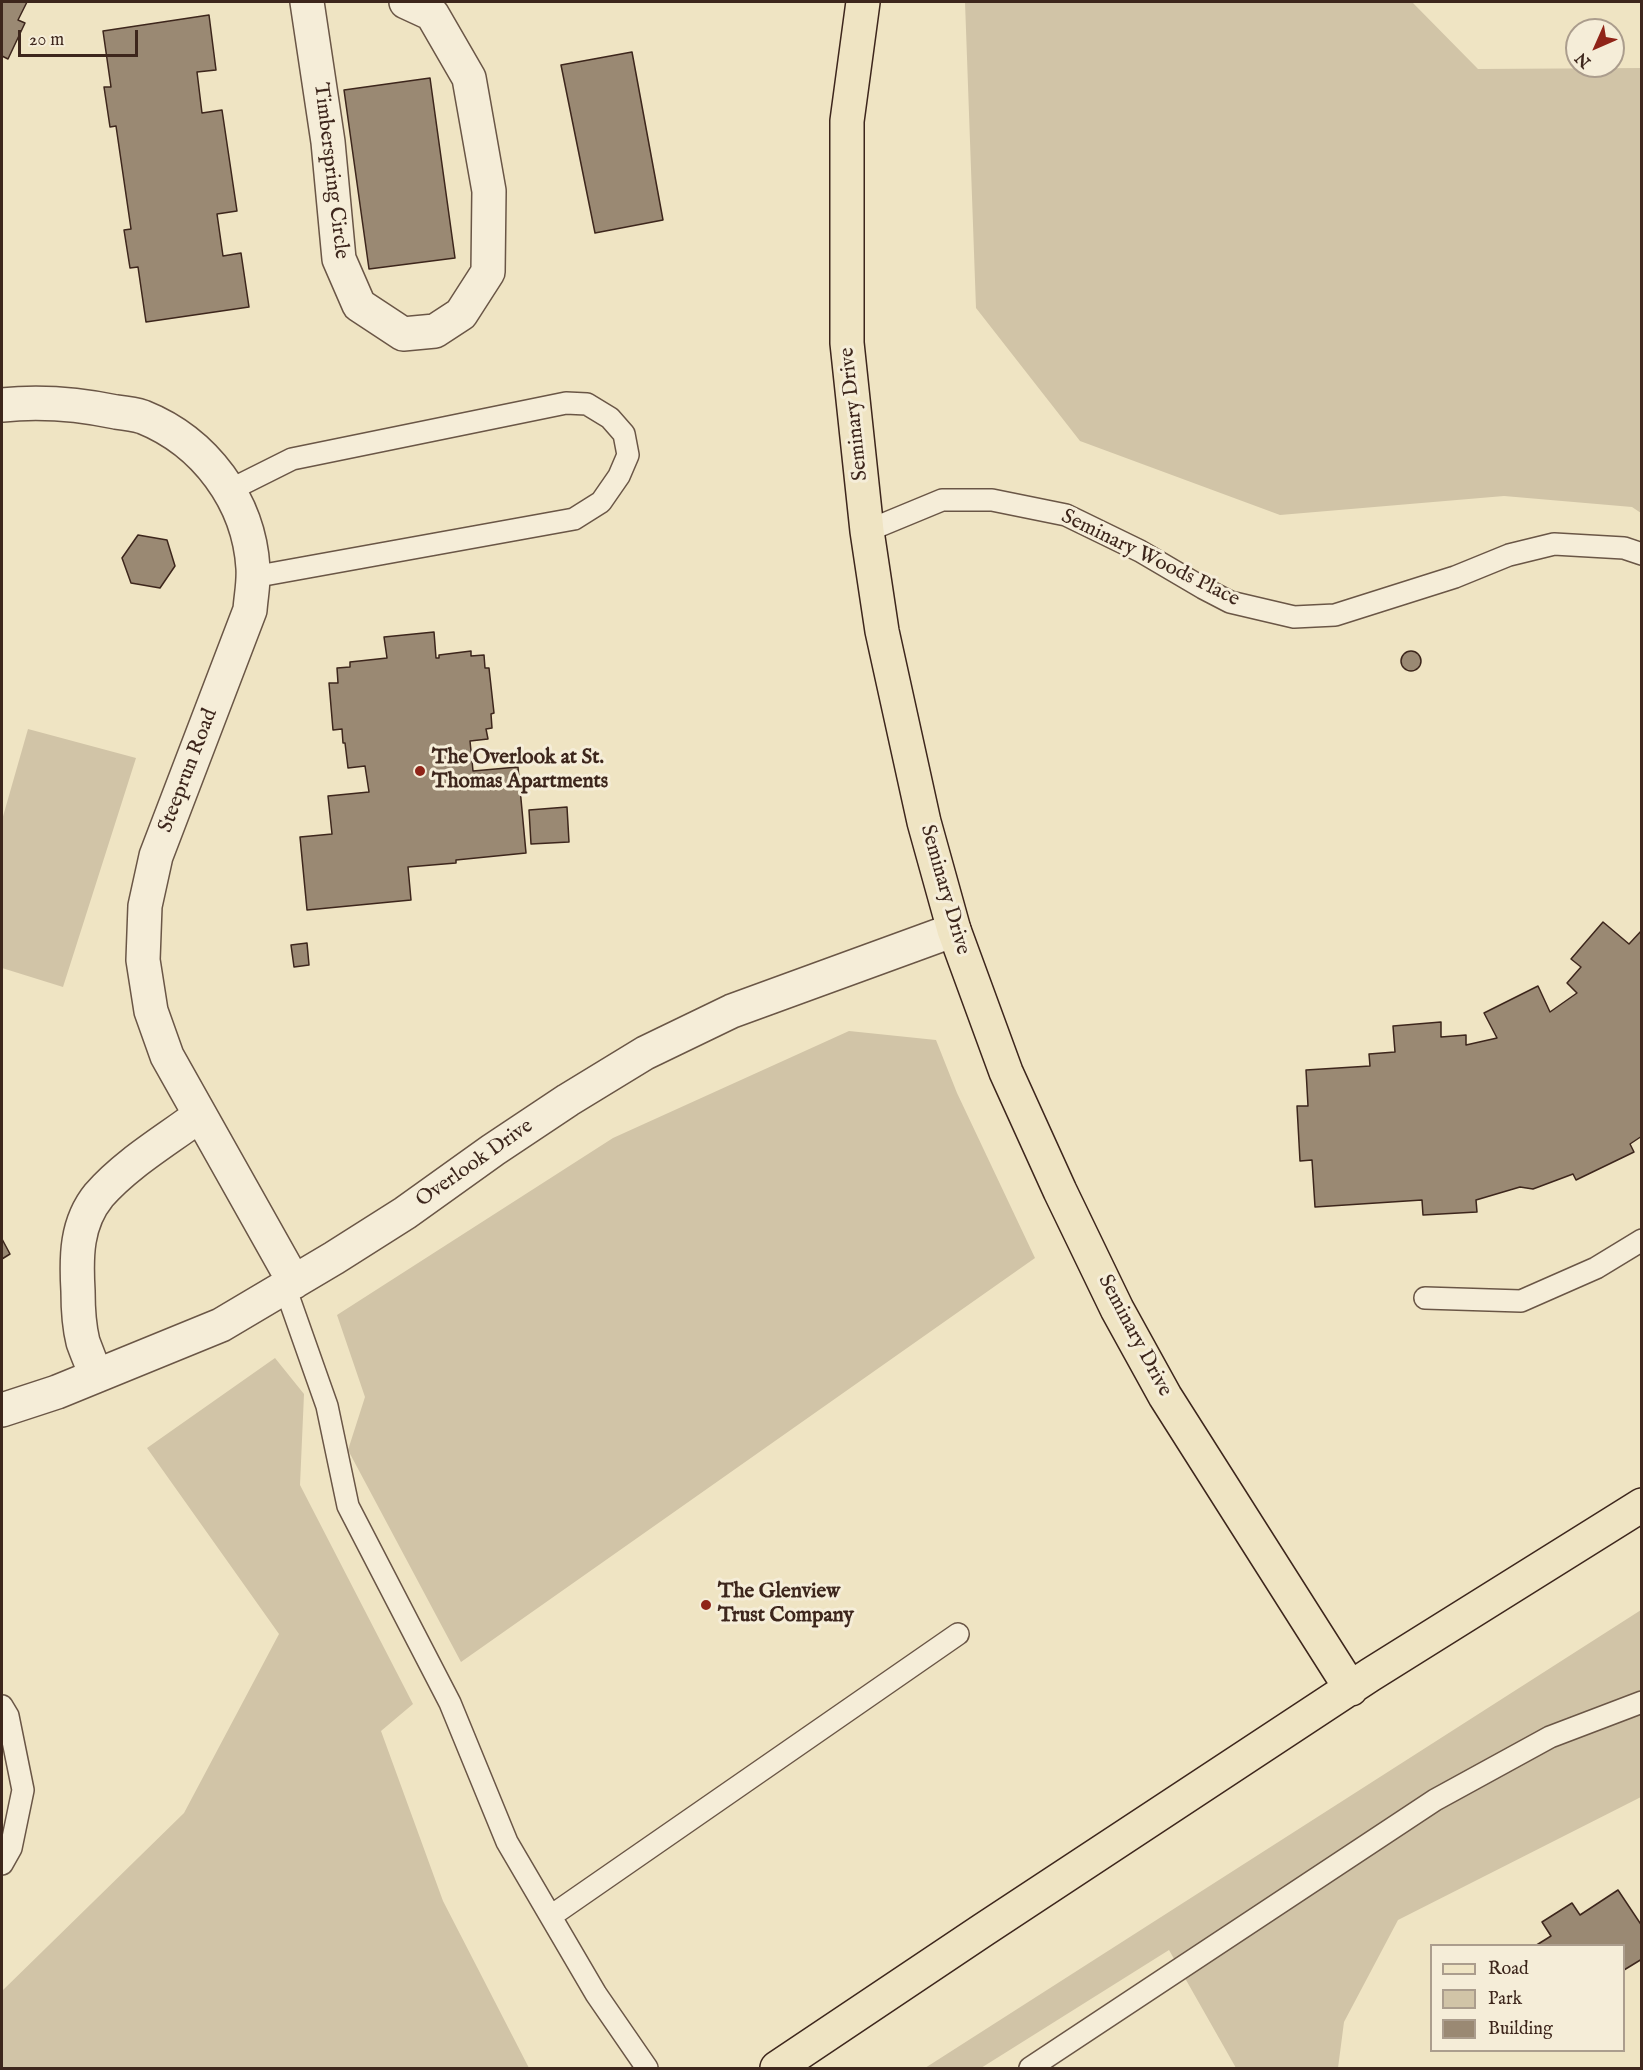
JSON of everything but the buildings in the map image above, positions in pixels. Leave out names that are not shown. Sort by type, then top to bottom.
[{"type":"main road","name":"Seminary Drive","points":[[863,2],[847,121],[847,343],[867,531],[882,631],[924,822],[954,930],[1006,1072],[1117,1309],[1166,1396],[1351,1689]]},
{"type":"main road","points":[[777,2068],[1351,1689],[1641,1505]]},
{"type":"street","name":"Timberspring Circle","points":[[307,2],[328,142],[339,259],[358,305],[403,334],[435,331],[461,314],[488,272],[489,191],[470,78],[432,14],[406,2]]},
{"type":"street","name":"Steeprun Road","points":[[2,405],[30,402],[96,408],[141,417],[177,435],[205,458],[230,490],[247,530],[254,570],[250,610],[156,856],[145,906],[143,960],[151,1011],[167,1056],[289,1284]]},
{"type":"street","name":"Overlook Drive","points":[[2,1410],[57,1392],[221,1325],[405,1213],[568,1100],[645,1053],[732,1011],[954,930]]},
{"type":"street","points":[[96,1376],[83,1341],[78,1310],[76,1257],[80,1234],[87,1214],[99,1196],[120,1174],[200,1114]]},
{"type":"lane","points":[[230,490],[292,459],[566,403],[587,404],[610,418],[624,434],[628,454],[619,476],[601,501],[574,519],[253,577]]},
{"type":"lane","name":"Seminary Woods Place","points":[[867,531],[942,500],[992,500],[1066,515],[1140,551],[1230,602],[1294,617],[1335,615],[1455,577],[1509,555],[1554,544],[1624,548],[1641,554]]},
{"type":"lane","points":[[1425,1298],[1521,1301],[1596,1268],[1641,1240]]},
{"type":"lane","points":[[289,1284],[327,1407],[348,1506],[450,1703],[507,1842],[596,1994],[647,2068]]},
{"type":"lane","points":[[551,1916],[958,1634]]},
{"type":"lane","points":[[1030,2068],[1435,1800],[1550,1737],[1641,1702]]},
{"type":"lane","points":[[2,1706],[8,1716],[23,1790],[11,1848],[2,1864]]},
{"type":"green space","points":[[965,2],[1412,2],[1478,69],[1565,68],[1565,78],[1625,78],[1625,68],[1641,68],[1641,513],[1632,507],[1504,496],[1280,515],[1080,441],[976,308]]},
{"type":"green space","points":[[28,729],[136,758],[63,987],[2,968],[2,820]]},
{"type":"green space","points":[[849,1031],[936,1040],[957,1093],[1035,1258],[461,1662],[348,1450],[365,1397],[337,1315],[613,1138]]},
{"type":"green space","points":[[275,1358],[304,1394],[300,1485],[413,1704],[381,1731],[443,1901],[529,2068],[2,2068],[2,1991],[184,1813],[279,1634],[147,1448]]},
{"type":"green space","points":[[1641,1610],[1641,1797],[1398,1920],[1344,2022],[1338,2068],[1236,2068],[1169,1950],[981,2068],[925,2068]]},
{"type":"place","name":"The Overlook at St. Thomas Apartments","points":[[420,771]]},
{"type":"place","name":"The Glenview Trust Company","points":[[706,1605]]}]
